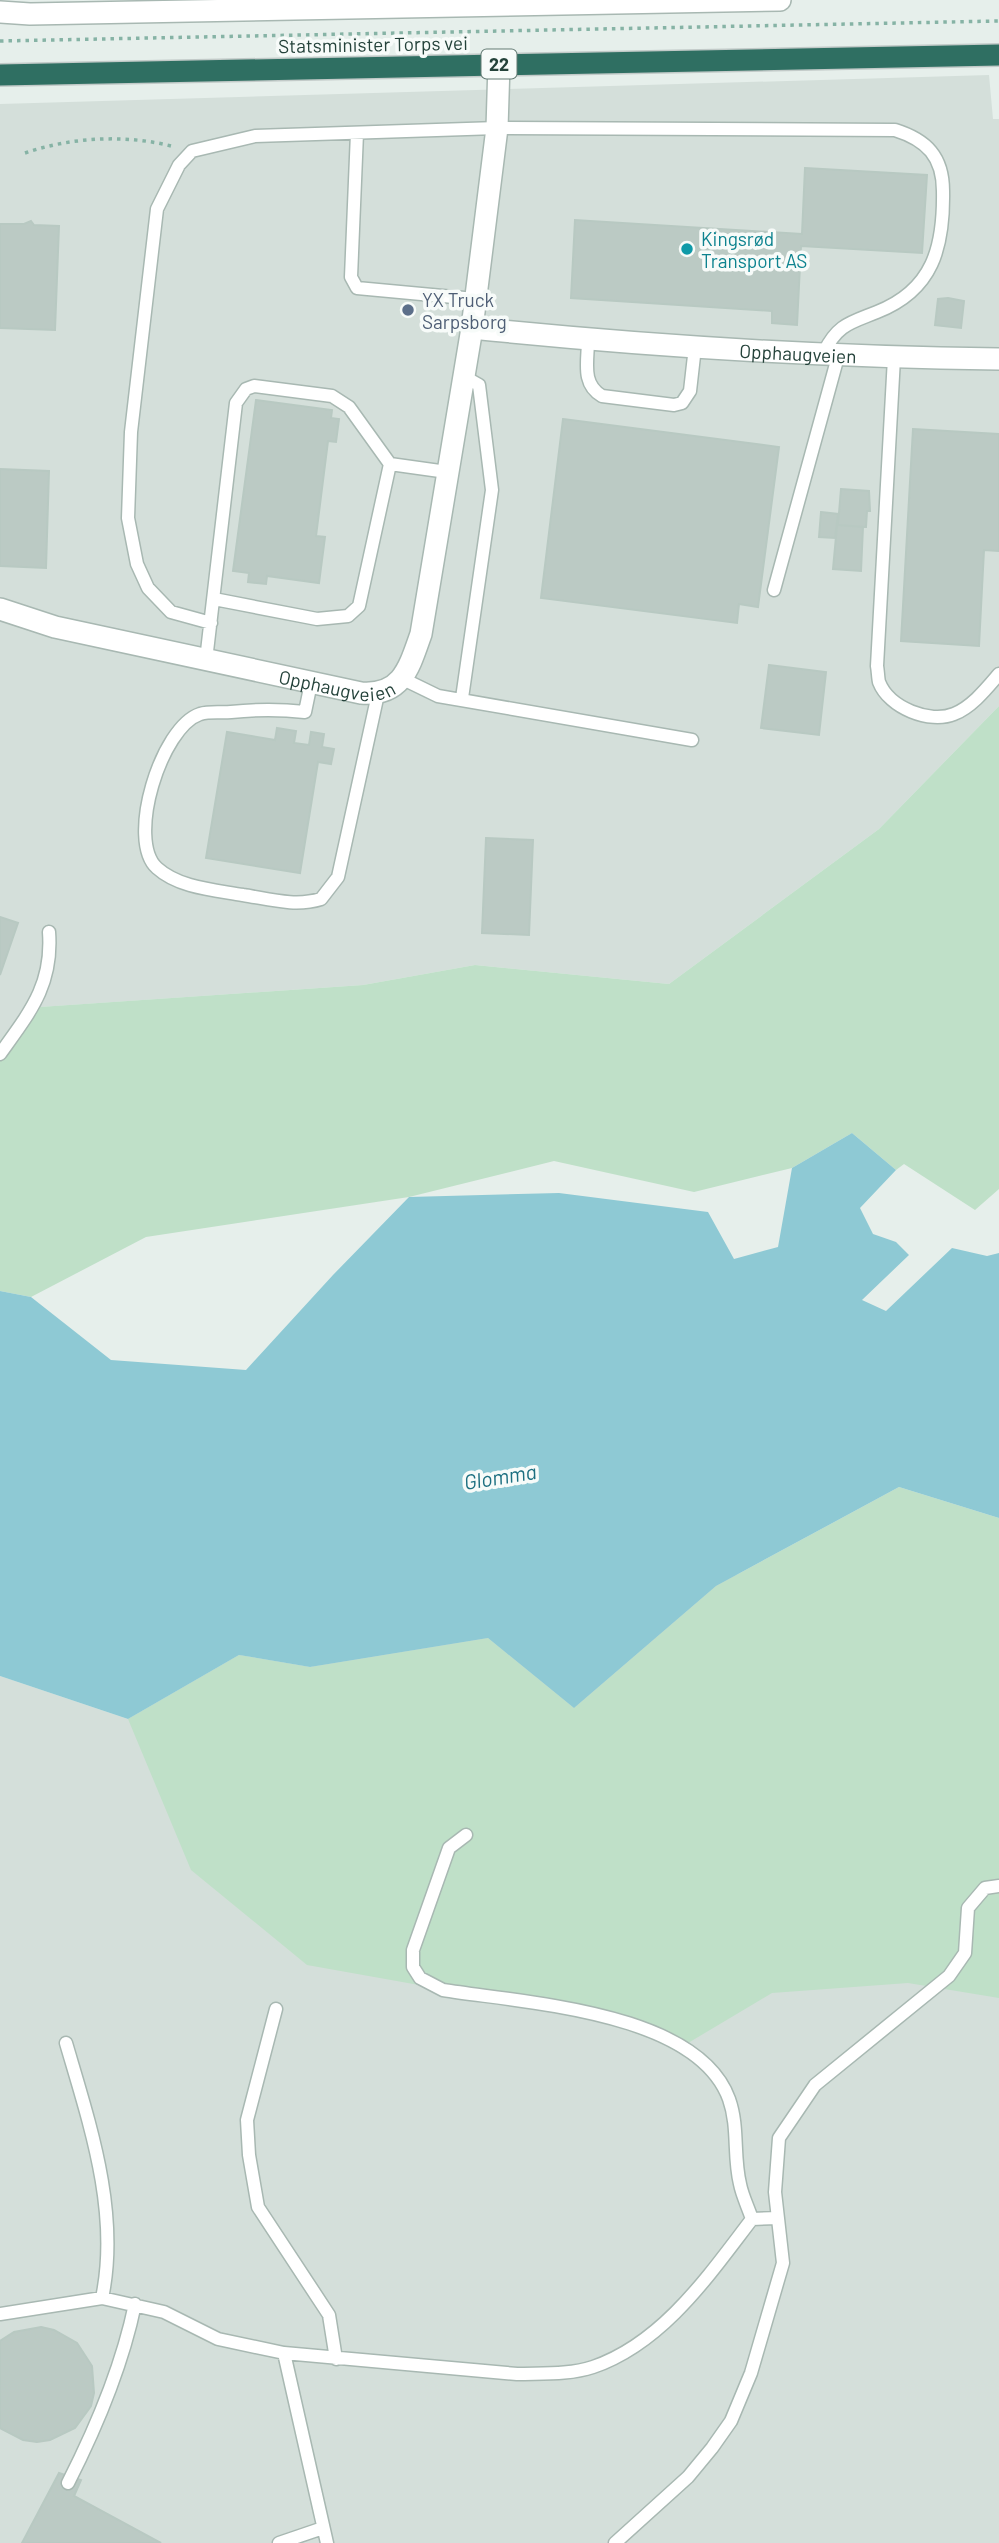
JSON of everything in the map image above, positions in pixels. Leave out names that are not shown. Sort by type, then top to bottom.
[{"type":"highway","name":"Statsminister Torps vei","points":[[0,75],[999,55]]},
{"type":"street","points":[[0,12],[30,14],[780,0]]},
{"type":"street","name":"Opphaugveien","points":[[0,609],[55,627],[311,683],[378,694],[393,688],[401,678],[421,635],[472,328],[497,128],[499,64]]},
{"type":"street","name":"Opphaugveien","points":[[472,328],[588,340],[695,347],[894,358],[999,359]]},
{"type":"lane","points":[[211,623],[170,611],[148,588],[137,564],[128,518],[131,432],[157,209],[179,166],[192,151],[255,136],[497,128],[895,130],[917,137],[935,158],[943,186],[944,231],[934,261],[922,280],[905,298],[848,323],[833,334],[832,353],[774,590]]},
{"type":"lane","points":[[357,133],[351,277],[357,288],[475,299]]},
{"type":"lane","points":[[588,340],[587,378],[594,391],[602,396],[674,405],[682,403],[690,391],[695,347]]},
{"type":"lane","points":[[894,358],[877,666],[879,682],[889,696],[910,711],[927,716],[953,715],[974,701],[999,674]]},
{"type":"lane","points":[[462,698],[492,490],[479,386],[463,376]]},
{"type":"lane","points":[[206,660],[236,403],[246,389],[254,386],[332,396],[349,407],[390,464],[447,472]]},
{"type":"lane","points":[[214,599],[317,619],[348,616],[359,606],[390,464]]},
{"type":"lane","points":[[401,678],[422,691],[692,740]]},
{"type":"lane","points":[[311,683],[305,712],[262,707],[209,712],[199,714],[183,726],[154,777],[143,841],[156,868],[195,886],[289,903],[321,899],[338,877],[378,694]]},
{"type":"lane","points":[[0,1054],[45,986],[51,955],[49,932]]},
{"type":"lane","points":[[466,1835],[449,1848],[421,1922],[412,1960],[420,1978],[443,1990],[588,2014],[637,2026],[695,2054],[711,2067],[729,2100],[737,2143],[739,2182],[752,2218]]},
{"type":"lane","points":[[615,2543],[688,2477],[731,2421],[751,2373],[783,2263],[775,2192],[779,2138],[815,2085],[950,1976],[965,1953],[968,1908],[985,1888],[999,1886]]},
{"type":"lane","points":[[276,2008],[247,2120],[248,2155],[258,2207],[329,2315],[336,2358]]},
{"type":"lane","points":[[66,2043],[103,2178],[106,2278],[102,2298]]},
{"type":"lane","points":[[752,2218],[778,2218]]},
{"type":"lane","points":[[0,2314],[102,2298],[164,2312],[218,2339],[284,2353],[517,2374],[592,2368],[638,2346],[659,2328],[713,2271],[752,2218]]},
{"type":"lane","points":[[68,2483],[95,2430],[128,2338],[135,2304]]},
{"type":"lane","points":[[284,2353],[327,2543]]},
{"type":"lane","points":[[279,2543],[323,2528]]},
{"type":"path","points":[[0,41],[999,21]]},
{"type":"path","points":[[25,153],[59,144],[146,139],[192,151]]},
{"type":"shaded area","points":[[989,75],[993,119],[999,119],[999,706],[879,829],[669,984],[475,965],[363,985],[26,1008],[0,1041],[0,104]]},
{"type":"shaded area","points":[[999,1518],[999,2543],[0,2543],[0,1676],[128,1719],[239,1655],[310,1667]]},
{"type":"green space","points":[[999,706],[999,1189],[975,1210],[904,1164],[896,1170],[852,1133],[792,1168],[694,1192],[554,1161],[409,1197],[146,1237],[31,1297],[0,1291],[0,1041],[25,1008],[363,985],[475,965],[669,984],[879,829]]},
{"type":"green space","points":[[899,1487],[999,1518],[999,1998],[908,1983],[772,1993],[678,2049],[587,2015],[307,1965],[191,1870],[128,1719],[239,1655],[310,1667],[488,1638],[574,1708],[716,1586]]},
{"type":"water","name":"Glomma","points":[[852,1133],[896,1170],[860,1208],[873,1234],[896,1242],[909,1255],[862,1300],[886,1311],[952,1248],[987,1256],[999,1253],[999,1518],[899,1487],[716,1586],[574,1708],[488,1638],[310,1667],[239,1655],[128,1719],[0,1676],[0,1291],[31,1297],[111,1360],[246,1370],[409,1197],[559,1193],[708,1212],[734,1259],[778,1247],[792,1168]]},
{"type":"building","name":"Kingsrød Transport AS","points":[[805,168],[927,175],[922,253],[801,246],[797,325],[772,323],[772,311],[571,298],[575,220],[802,234]]},
{"type":"building","points":[[31,221],[34,225],[59,226],[55,330],[0,328],[0,224],[24,224]]},
{"type":"building","points":[[938,299],[964,301],[961,328],[935,325]]},
{"type":"building","points":[[256,400],[332,410],[331,418],[339,419],[336,442],[328,441],[316,536],[325,537],[319,583],[267,576],[266,584],[248,582],[249,573],[233,571]]},
{"type":"building","points":[[563,419],[779,447],[758,607],[739,604],[737,623],[541,598]]},
{"type":"building","points":[[913,429],[999,434],[999,551],[984,550],[979,646],[901,641]]},
{"type":"building","points":[[0,469],[49,471],[46,568],[0,566]]},
{"type":"building","points":[[841,489],[869,491],[870,511],[867,511],[866,527],[838,525]]},
{"type":"building","points":[[821,512],[838,514],[835,538],[819,537]]},
{"type":"building","points":[[838,515],[838,525],[863,527],[861,571],[833,569]]},
{"type":"building","points":[[769,665],[826,672],[819,735],[761,728]]},
{"type":"building","points":[[277,728],[296,731],[294,743],[309,745],[311,732],[324,734],[322,747],[334,749],[331,764],[318,762],[300,873],[206,858],[227,732],[275,740]]},
{"type":"building","points":[[486,838],[533,840],[529,935],[482,933]]},
{"type":"building","points":[[0,917],[18,923],[0,975]]},
{"type":"building","points":[[41,2327],[54,2330],[77,2343],[92,2366],[94,2393],[91,2406],[75,2428],[50,2440],[37,2442],[23,2440],[0,2428],[0,2341],[14,2332]]},
{"type":"building","points":[[59,2473],[81,2480],[74,2496],[161,2543],[22,2543]]},
{"type":"place","name":"Kingsrød Transport AS","points":[[687,249]]},
{"type":"place","name":"YX Truck Sarpsborg","points":[[408,310]]}]
